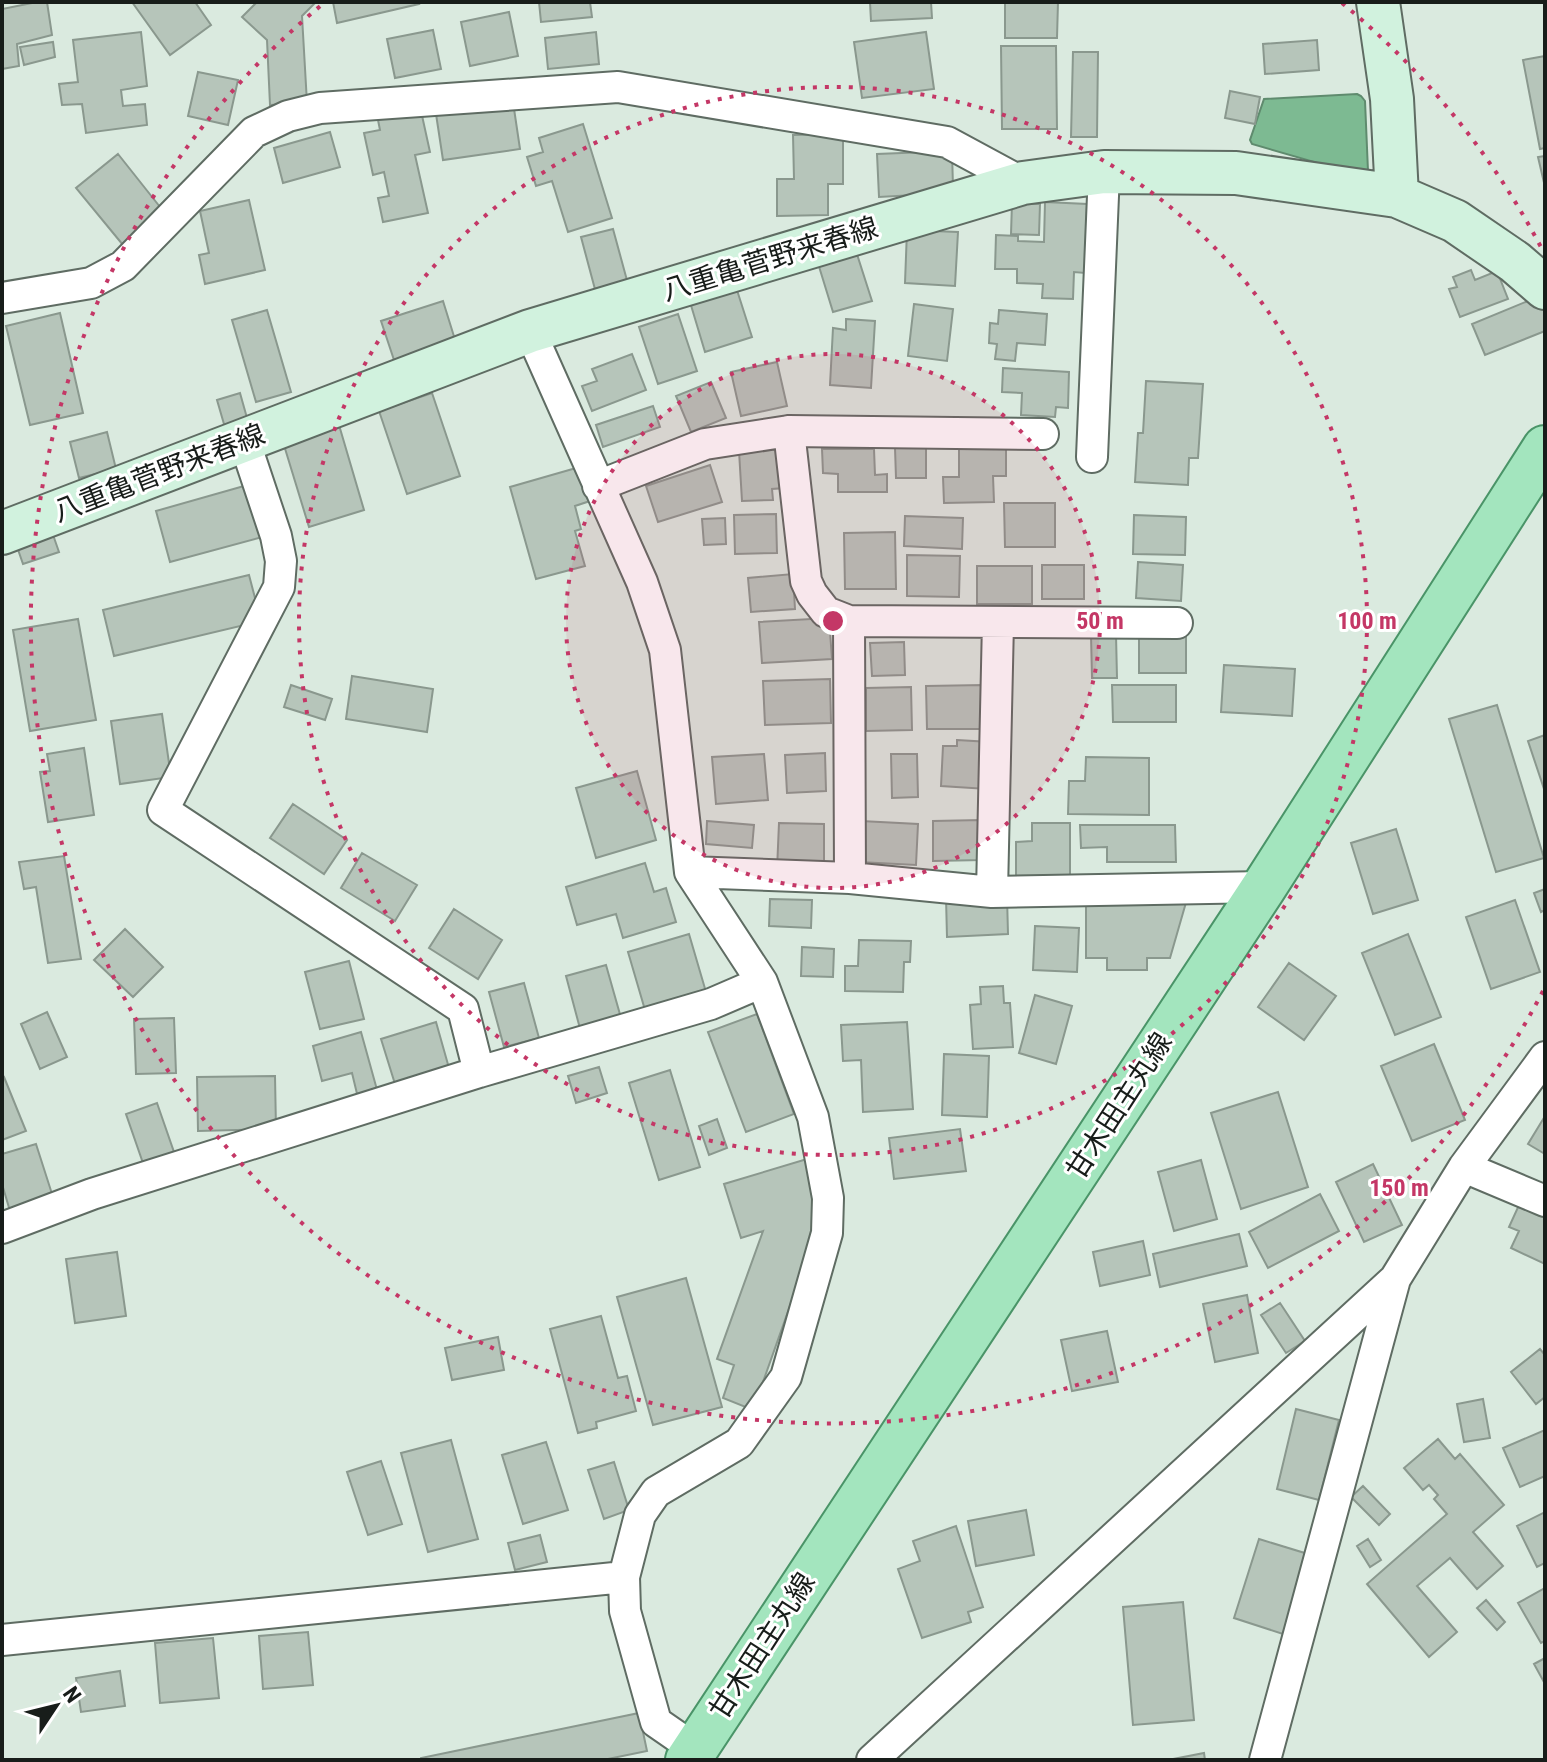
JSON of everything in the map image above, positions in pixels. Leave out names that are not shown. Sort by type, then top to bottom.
[{"type":"main road","points":[[1378,2],[1392,99],[1397,196]]},
{"type":"main road","name":"八重亀菅野来春線","points":[[2,533],[530,331],[1023,183],[1104,172],[1236,173],[1397,196],[1455,221],[1515,262],[1545,288]]},
{"type":"main road","name":"甘木田主丸線","points":[[691,1754],[1264,887],[1545,448]]},
{"type":"street","points":[[2,298],[91,283],[123,266],[254,132],[288,116],[320,108],[618,87],[947,142],[1023,183]]},
{"type":"street","points":[[1092,457],[1104,172]]},
{"type":"street","points":[[530,331],[642,582],[665,650],[690,872],[762,982],[813,1117],[828,1198],[827,1233],[786,1377],[739,1443],[656,1492],[640,1515],[624,1577],[625,1611],[656,1722],[691,1754]]},
{"type":"street","points":[[598,486],[705,444],[789,431],[1043,434]]},
{"type":"street","points":[[789,431],[806,581],[826,612],[849,621],[1177,623]]},
{"type":"street","points":[[244,440],[276,536],[281,561],[279,587],[163,810],[463,1009],[479,1072]]},
{"type":"street","points":[[849,621],[850,878]]},
{"type":"street","points":[[992,892],[998,622]]},
{"type":"street","points":[[690,872],[850,878],[992,892],[1264,887]]},
{"type":"street","points":[[2,1228],[92,1194],[479,1072],[711,1004],[762,982]]},
{"type":"street","points":[[872,1760],[1395,1279],[1464,1167],[1545,1057]]},
{"type":"street","points":[[1464,1167],[1545,1201]]},
{"type":"street","points":[[1265,1760],[1395,1279]]},
{"type":"street","points":[[2,1640],[624,1577]]},
{"type":"shaded area","points":[[1357,94],[1365,101],[1368,171],[1359,175],[1252,144],[1250,140],[1264,99]]},
{"type":"building","points":[[47,2],[52,35],[17,44],[19,66],[2,69],[2,9]]},
{"type":"building","points":[[132,2],[195,2],[211,25],[170,55]]},
{"type":"building","points":[[257,2],[316,2],[302,16],[307,103],[270,105],[267,40],[242,17]]},
{"type":"building","points":[[333,2],[418,2],[419,4],[337,23]]},
{"type":"building","points":[[539,2],[590,2],[592,17],[541,22]]},
{"type":"building","points":[[870,2],[931,2],[932,18],[871,21]]},
{"type":"building","points":[[1005,2],[1058,2],[1057,38],[1005,38]]},
{"type":"building","points":[[509,12],[518,56],[470,66],[461,22]]},
{"type":"building","points":[[433,30],[441,69],[395,78],[387,39]]},
{"type":"building","points":[[141,32],[147,86],[121,90],[123,106],[145,104],[147,125],[86,133],[82,104],[62,105],[59,84],[78,82],[73,40]]},
{"type":"building","points":[[596,32],[599,64],[548,69],[545,38]]},
{"type":"building","points":[[926,32],[934,89],[862,98],[854,42]]},
{"type":"building","points":[[1317,40],[1319,70],[1265,74],[1263,44]]},
{"type":"building","points":[[53,42],[55,57],[24,65],[20,47]]},
{"type":"building","points":[[1001,46],[1056,46],[1057,129],[1002,129]]},
{"type":"building","points":[[1073,52],[1098,52],[1097,137],[1071,137]]},
{"type":"building","points":[[1545,56],[1545,148],[1540,149],[1523,60]]},
{"type":"building","points":[[198,72],[238,80],[228,125],[188,116]]},
{"type":"building","points":[[1230,91],[1260,97],[1255,124],[1225,118]]},
{"type":"building","points":[[513,102],[520,149],[443,160],[436,114]]},
{"type":"building","points":[[421,111],[430,152],[415,155],[428,213],[383,222],[378,198],[389,196],[384,172],[373,175],[364,133],[380,130],[378,120]]},
{"type":"building","points":[[583,124],[612,218],[568,232],[552,181],[536,186],[527,157],[543,152],[539,138]]},
{"type":"building","points":[[330,132],[340,167],[283,183],[274,148]]},
{"type":"building","points":[[843,134],[843,184],[828,184],[828,215],[777,216],[777,179],[794,179],[793,135]]},
{"type":"building","points":[[952,151],[953,187],[931,188],[932,194],[879,197],[877,154]]},
{"type":"building","points":[[118,154],[164,212],[123,245],[76,188]]},
{"type":"building","points":[[1545,156],[1545,187],[1538,157]]},
{"type":"building","points":[[249,200],[265,270],[205,284],[199,255],[209,253],[200,211]]},
{"type":"building","points":[[1045,202],[1087,204],[1085,273],[1074,272],[1073,299],[1042,298],[1043,284],[1017,283],[1017,269],[995,269],[996,235],[1018,236],[1018,241],[1044,242]]},
{"type":"building","points":[[1012,203],[1040,204],[1039,235],[1011,234]]},
{"type":"building","points":[[613,229],[628,284],[596,293],[581,237]]},
{"type":"building","points":[[907,230],[958,232],[955,286],[905,283]]},
{"type":"building","points":[[855,248],[872,301],[833,312],[817,260]]},
{"type":"building","points":[[1471,270],[1475,280],[1497,271],[1508,299],[1460,317],[1449,289],[1457,287],[1453,277]]},
{"type":"building","points":[[736,287],[752,337],[705,352],[690,302]]},
{"type":"building","points":[[1540,296],[1545,309],[1545,331],[1485,355],[1472,324]]},
{"type":"building","points":[[443,301],[457,346],[396,366],[381,321]]},
{"type":"building","points":[[914,304],[953,309],[947,361],[908,356]]},
{"type":"building","points":[[267,310],[291,392],[256,402],[232,320]]},
{"type":"building","points":[[999,310],[1047,314],[1045,345],[1017,343],[1015,361],[995,359],[997,344],[989,343],[990,323],[998,324]]},
{"type":"building","points":[[60,313],[83,413],[30,425],[6,326]]},
{"type":"building","points":[[678,314],[697,371],[658,384],[639,327]]},
{"type":"building","points":[[846,319],[875,321],[871,388],[830,385],[833,328],[846,330]]},
{"type":"building","points":[[632,354],[646,390],[592,411],[582,386],[597,381],[592,369]]},
{"type":"building","points":[[777,362],[787,406],[741,416],[731,372]]},
{"type":"building","points":[[1003,368],[1069,372],[1068,408],[1056,407],[1055,417],[1021,415],[1022,393],[1002,392]]},
{"type":"building","points":[[1146,381],[1203,384],[1198,458],[1189,458],[1188,485],[1135,482],[1138,433],[1143,433]]},
{"type":"building","points":[[711,382],[726,418],[691,432],[676,396]]},
{"type":"building","points":[[240,393],[249,425],[226,431],[217,400]]},
{"type":"building","points":[[432,393],[460,476],[407,494],[379,411]]},
{"type":"building","points":[[653,406],[660,427],[603,447],[596,425]]},
{"type":"building","points":[[339,425],[364,510],[309,527],[283,442]]},
{"type":"building","points":[[107,432],[116,469],[79,478],[70,442]]},
{"type":"building","points":[[959,447],[1006,447],[1006,476],[993,476],[994,502],[944,503],[943,477],[959,477]]},
{"type":"building","points":[[895,448],[926,448],[926,478],[896,478]]},
{"type":"building","points":[[783,449],[785,488],[772,489],[773,500],[742,501],[739,451]]},
{"type":"building","points":[[822,449],[874,449],[875,475],[887,474],[887,492],[838,492],[838,474],[823,473]]},
{"type":"building","points":[[710,465],[722,502],[658,522],[646,486]]},
{"type":"building","points":[[583,466],[593,500],[575,506],[581,529],[575,531],[585,566],[536,579],[510,487]]},
{"type":"building","points":[[251,484],[266,536],[170,562],[156,511]]},
{"type":"building","points":[[1004,503],[1055,503],[1055,547],[1005,547]]},
{"type":"building","points":[[776,514],[777,553],[735,554],[734,515]]},
{"type":"building","points":[[1134,515],[1186,517],[1185,555],[1133,554]]},
{"type":"building","points":[[905,516],[963,518],[962,549],[904,546]]},
{"type":"building","points":[[725,518],[726,544],[704,545],[702,519]]},
{"type":"building","points":[[51,529],[59,552],[23,564],[15,541]]},
{"type":"building","points":[[895,532],[896,589],[845,589],[844,533]]},
{"type":"building","points":[[907,555],[960,556],[959,597],[907,596]]},
{"type":"building","points":[[1138,562],[1183,565],[1181,601],[1136,598]]},
{"type":"building","points":[[1042,565],[1084,565],[1084,599],[1042,599]]},
{"type":"building","points":[[977,566],[1032,566],[1032,604],[977,604]]},
{"type":"building","points":[[793,574],[795,609],[751,612],[748,578]]},
{"type":"building","points":[[249,575],[261,621],[114,656],[103,610]]},
{"type":"building","points":[[829,618],[832,659],[762,663],[759,622]]},
{"type":"building","points":[[78,619],[96,720],[30,731],[13,630]]},
{"type":"building","points":[[1091,635],[1116,635],[1117,678],[1092,678]]},
{"type":"building","points":[[1186,637],[1186,673],[1139,673],[1139,638]]},
{"type":"building","points":[[904,642],[905,675],[872,676],[870,643]]},
{"type":"building","points":[[1224,665],[1295,669],[1292,716],[1221,712]]},
{"type":"building","points":[[352,676],[433,689],[427,732],[346,719]]},
{"type":"building","points":[[830,679],[831,723],[765,725],[763,681]]},
{"type":"building","points":[[291,685],[332,699],[325,720],[284,707]]},
{"type":"building","points":[[983,685],[984,729],[927,729],[926,686]]},
{"type":"building","points":[[1112,685],[1176,685],[1176,722],[1113,722]]},
{"type":"building","points":[[911,687],[912,730],[866,731],[866,688]]},
{"type":"building","points":[[1497,705],[1544,858],[1496,872],[1449,719]]},
{"type":"building","points":[[162,714],[171,777],[120,784],[111,721]]},
{"type":"building","points":[[1545,735],[1545,792],[1528,741]]},
{"type":"building","points":[[957,740],[990,742],[987,789],[941,786],[943,746],[957,746]]},
{"type":"building","points":[[84,748],[94,815],[48,822],[40,772],[50,771],[47,754]]},
{"type":"building","points":[[825,753],[826,791],[787,793],[785,755]]},
{"type":"building","points":[[764,754],[768,800],[716,804],[712,757]]},
{"type":"building","points":[[891,754],[917,754],[918,797],[892,798]]},
{"type":"building","points":[[1086,757],[1149,758],[1149,815],[1068,814],[1069,781],[1085,781]]},
{"type":"building","points":[[637,771],[656,840],[596,858],[576,788]]},
{"type":"building","points":[[293,804],[347,840],[324,874],[270,838]]},
{"type":"building","points":[[981,820],[982,860],[933,861],[933,821]]},
{"type":"building","points":[[707,821],[754,825],[752,848],[706,844]]},
{"type":"building","points":[[861,821],[918,824],[916,865],[859,862]]},
{"type":"building","points":[[779,823],[824,824],[824,871],[777,870]]},
{"type":"building","points":[[1032,823],[1070,823],[1070,877],[1016,877],[1016,842],[1032,841]]},
{"type":"building","points":[[1080,825],[1175,825],[1176,862],[1107,862],[1107,847],[1081,848]]},
{"type":"building","points":[[1396,829],[1418,900],[1373,914],[1351,843]]},
{"type":"building","points":[[362,853],[417,885],[395,921],[341,888]]},
{"type":"building","points":[[64,856],[81,959],[48,963],[36,887],[24,889],[19,862]]},
{"type":"building","points":[[645,863],[654,892],[666,888],[676,922],[623,938],[616,914],[577,925],[566,887]]},
{"type":"building","points":[[1545,889],[1545,910],[1541,912],[1534,893]]},
{"type":"building","points":[[1007,896],[1008,934],[947,937],[946,898]]},
{"type":"building","points":[[1086,898],[1187,899],[1170,958],[1147,958],[1147,970],[1107,970],[1107,958],[1086,958]]},
{"type":"building","points":[[770,899],[812,900],[811,928],[769,926]]},
{"type":"building","points":[[1515,900],[1540,972],[1491,989],[1466,917]]},
{"type":"building","points":[[454,909],[502,940],[478,979],[429,948]]},
{"type":"building","points":[[1035,926],[1079,928],[1077,972],[1033,970]]},
{"type":"building","points":[[125,929],[163,967],[133,997],[94,960]]},
{"type":"building","points":[[689,934],[706,992],[645,1010],[628,952]]},
{"type":"building","points":[[1408,934],[1441,1017],[1395,1035],[1362,953]]},
{"type":"building","points":[[859,940],[911,941],[910,962],[904,962],[903,992],[845,991],[845,966],[858,966]]},
{"type":"building","points":[[802,947],[834,949],[833,977],[801,976]]},
{"type":"building","points":[[349,961],[364,1019],[320,1029],[305,972]]},
{"type":"building","points":[[1289,963],[1336,996],[1304,1040],[1258,1007]]},
{"type":"building","points":[[606,965],[623,1025],[582,1036],[566,976]]},
{"type":"building","points":[[524,983],[539,1038],[504,1047],[489,992]]},
{"type":"building","points":[[1003,986],[1004,1003],[1010,1003],[1013,1047],[973,1049],[970,1005],[981,1004],[980,987]]},
{"type":"building","points":[[1035,995],[1072,1006],[1056,1064],[1019,1053]]},
{"type":"building","points":[[47,1012],[67,1057],[40,1069],[21,1024]]},
{"type":"building","points":[[757,1014],[794,1114],[746,1132],[708,1032]]},
{"type":"building","points":[[174,1018],[176,1073],[136,1074],[134,1019]]},
{"type":"building","points":[[436,1022],[449,1068],[395,1084],[381,1039]]},
{"type":"building","points":[[907,1022],[913,1109],[863,1112],[861,1060],[843,1061],[841,1025]]},
{"type":"building","points":[[361,1032],[379,1097],[359,1102],[352,1073],[322,1081],[313,1046]]},
{"type":"building","points":[[1434,1044],[1465,1120],[1412,1141],[1381,1066]]},
{"type":"building","points":[[944,1054],[989,1056],[987,1117],[942,1115]]},
{"type":"building","points":[[599,1067],[607,1093],[576,1103],[568,1076]]},
{"type":"building","points":[[670,1070],[700,1167],[659,1180],[629,1083]]},
{"type":"building","points":[[275,1076],[276,1129],[198,1131],[197,1077]]},
{"type":"building","points":[[2,1078],[26,1131],[2,1140]]},
{"type":"building","points":[[1278,1092],[1308,1187],[1241,1209],[1211,1113]]},
{"type":"building","points":[[157,1103],[175,1155],[144,1166],[126,1114]]},
{"type":"building","points":[[1545,1116],[1545,1154],[1528,1144]]},
{"type":"building","points":[[717,1119],[727,1148],[709,1155],[699,1126]]},
{"type":"building","points":[[960,1129],[966,1171],[894,1179],[889,1138]]},
{"type":"building","points":[[36,1144],[53,1197],[10,1211],[2,1184],[2,1154]]},
{"type":"building","points":[[807,1159],[823,1213],[753,1410],[723,1398],[734,1365],[717,1359],[763,1231],[741,1238],[724,1184]]},
{"type":"building","points":[[1201,1160],[1217,1219],[1174,1231],[1158,1172]]},
{"type":"building","points":[[1373,1164],[1402,1225],[1364,1242],[1336,1182]]},
{"type":"building","points":[[1320,1194],[1339,1231],[1268,1268],[1249,1232]]},
{"type":"building","points":[[1519,1205],[1545,1217],[1545,1264],[1511,1248],[1519,1231],[1509,1227]]},
{"type":"building","points":[[1239,1234],[1247,1266],[1160,1287],[1153,1254]]},
{"type":"building","points":[[1143,1241],[1150,1275],[1100,1286],[1093,1252]]},
{"type":"building","points":[[117,1252],[126,1316],[75,1323],[66,1259]]},
{"type":"building","points":[[686,1278],[722,1407],[653,1425],[617,1297]]},
{"type":"building","points":[[1247,1295],[1258,1353],[1215,1362],[1203,1304]]},
{"type":"building","points":[[1280,1303],[1305,1341],[1286,1353],[1261,1315]]},
{"type":"building","points":[[601,1316],[618,1378],[627,1376],[636,1411],[596,1422],[597,1428],[578,1433],[550,1329]]},
{"type":"building","points":[[1107,1331],[1118,1382],[1072,1391],[1061,1340]]},
{"type":"building","points":[[498,1337],[504,1370],[452,1380],[445,1348]]},
{"type":"building","points":[[1540,1349],[1545,1355],[1545,1397],[1536,1404],[1511,1372]]},
{"type":"building","points":[[1483,1399],[1490,1438],[1464,1442],[1457,1404]]},
{"type":"building","points":[[1296,1409],[1339,1420],[1319,1500],[1277,1489]]},
{"type":"building","points":[[1545,1430],[1545,1476],[1520,1487],[1503,1448]]},
{"type":"building","points":[[1438,1439],[1455,1459],[1460,1454],[1504,1505],[1473,1532],[1503,1566],[1477,1589],[1450,1558],[1417,1586],[1457,1632],[1429,1657],[1367,1584],[1447,1514],[1434,1499],[1438,1495],[1429,1485],[1423,1490],[1404,1468]]},
{"type":"building","points":[[451,1440],[478,1539],[428,1552],[401,1453]]},
{"type":"building","points":[[546,1442],[568,1510],[523,1524],[502,1455]]},
{"type":"building","points":[[381,1461],[402,1524],[368,1535],[347,1472]]},
{"type":"building","points":[[614,1462],[629,1510],[604,1519],[588,1470]]},
{"type":"building","points":[[1363,1486],[1390,1514],[1379,1525],[1351,1497]]},
{"type":"building","points":[[1026,1510],[1034,1555],[976,1566],[968,1521]]},
{"type":"building","points":[[1545,1512],[1545,1563],[1537,1567],[1517,1526]]},
{"type":"building","points":[[956,1526],[983,1607],[968,1612],[971,1622],[922,1638],[898,1569],[920,1561],[913,1541]]},
{"type":"building","points":[[540,1535],[547,1562],[515,1570],[508,1543]]},
{"type":"building","points":[[1259,1539],[1308,1554],[1283,1634],[1234,1618]]},
{"type":"building","points":[[1368,1539],[1381,1560],[1370,1567],[1357,1546]]},
{"type":"building","points":[[1545,1588],[1545,1641],[1541,1643],[1518,1603]]},
{"type":"building","points":[[1486,1600],[1505,1622],[1497,1630],[1477,1608]]},
{"type":"building","points":[[1183,1602],[1194,1720],[1133,1725],[1123,1607]]},
{"type":"building","points":[[308,1632],[313,1685],[263,1689],[259,1636]]},
{"type":"building","points":[[213,1638],[219,1698],[160,1703],[155,1643]]},
{"type":"building","points":[[1545,1658],[1545,1684],[1534,1664]]},
{"type":"building","points":[[120,1671],[125,1706],[81,1712],[76,1678]]},
{"type":"building","points":[[639,1713],[647,1751],[603,1760],[421,1760],[421,1758]]},
{"type":"building","points":[[1204,1753],[1205,1760],[1168,1760]]}]
